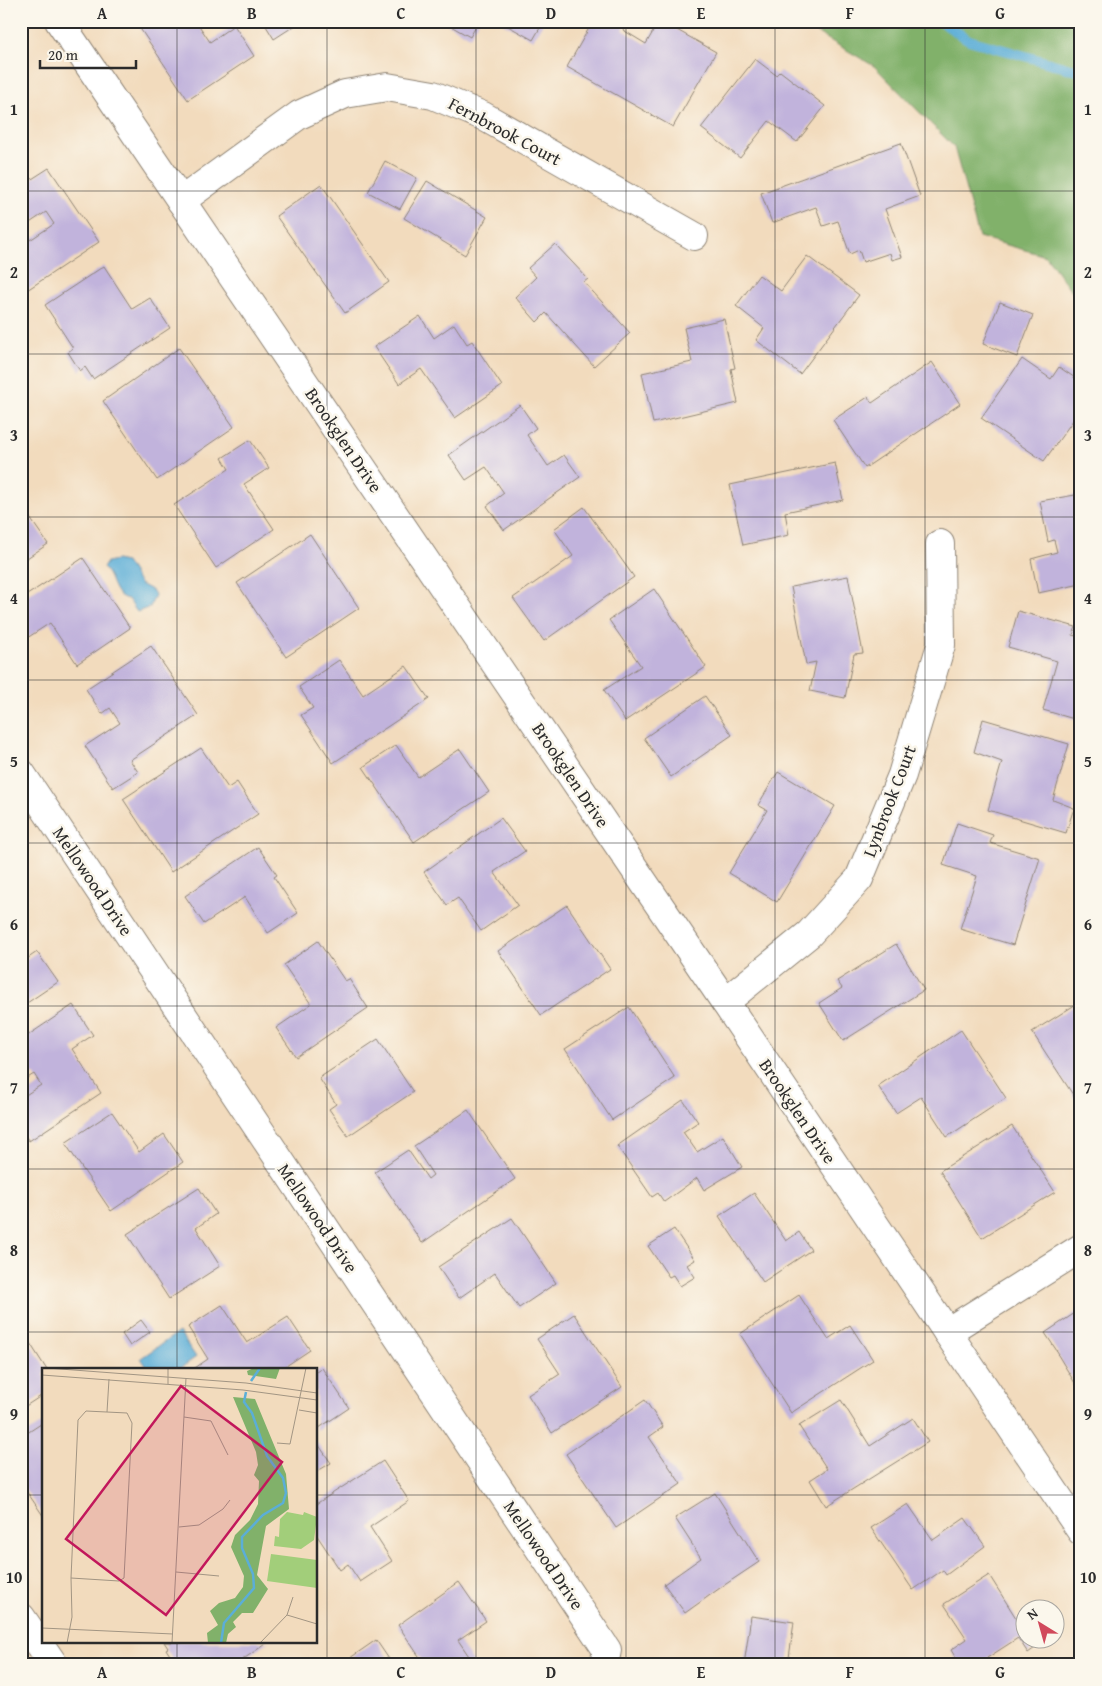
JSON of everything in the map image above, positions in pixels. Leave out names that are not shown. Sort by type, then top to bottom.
[{"type":"street","name":"Brookglen Drive","points":[[59,21],[725,1002],[1081,1531]]},
{"type":"street","name":"Fernbrook Court","points":[[181,201],[299,116],[344,94],[387,87],[433,95],[483,116],[694,236]]},
{"type":"street","name":"Lynbrook Court","points":[[725,1002],[809,934],[859,879],[902,775],[941,645],[940,544]]},
{"type":"street","name":"Mellowood Drive","points":[[21,774],[607,1650],[604,1665]]},
{"type":"street","points":[[947,1332],[1081,1248]]},
{"type":"street","points":[[21,1617],[54,1665]]},
{"type":"green space","points":[[797,21],[1081,21],[1081,304],[1046,256],[979,237],[954,147],[874,66]]},
{"type":"water","points":[[116,560],[126,562],[140,584],[153,591],[155,595],[150,607],[137,612],[128,599],[118,594],[103,568],[107,562]]},
{"type":"water","points":[[179,1332],[196,1357],[181,1368],[148,1368],[141,1358]]},
{"type":"building","points":[[135,21],[196,21],[210,42],[234,25],[254,56],[188,100]]},
{"type":"building","points":[[263,21],[302,21],[274,39]]},
{"type":"building","points":[[442,21],[479,21],[470,37]]},
{"type":"building","points":[[499,21],[544,21],[533,40]]},
{"type":"building","points":[[593,21],[628,21],[623,30],[646,44],[659,21],[661,21],[716,52],[673,127],[567,67]]},
{"type":"building","points":[[755,59],[776,75],[780,71],[825,106],[797,142],[769,121],[740,158],[701,128]]},
{"type":"building","points":[[901,143],[920,196],[885,209],[902,257],[892,260],[890,253],[863,262],[859,250],[850,254],[838,221],[823,226],[816,207],[772,223],[761,193]]},
{"type":"building","points":[[385,161],[417,178],[400,209],[368,192]]},
{"type":"building","points":[[49,168],[99,242],[21,294],[21,186]],"holes":[[[46,212],[54,224],[30,240],[22,228]]]},
{"type":"building","points":[[427,181],[487,217],[465,255],[404,218]]},
{"type":"building","points":[[321,184],[389,282],[345,313],[276,216]]},
{"type":"building","points":[[555,244],[588,279],[584,282],[630,333],[594,366],[546,313],[537,322],[515,297],[536,277],[528,268]]},
{"type":"building","points":[[807,256],[859,295],[800,374],[756,340],[764,328],[736,306],[759,275],[781,291]]},
{"type":"building","points":[[104,266],[132,309],[150,298],[170,328],[93,379],[85,367],[80,371],[68,352],[73,348],[45,305]]},
{"type":"building","points":[[1000,302],[1033,315],[1017,357],[983,344]]},
{"type":"building","points":[[420,316],[434,338],[454,324],[467,344],[472,341],[502,386],[455,418],[421,369],[399,384],[374,347]]},
{"type":"building","points":[[724,319],[735,368],[731,369],[738,403],[653,423],[642,373],[692,362],[684,328]]},
{"type":"building","points":[[179,348],[234,427],[157,480],[103,401]]},
{"type":"building","points":[[1022,359],[1051,379],[1059,367],[1081,382],[1081,409],[1044,461],[981,418]]},
{"type":"building","points":[[932,362],[960,404],[865,468],[833,420],[868,397],[872,403]]},
{"type":"building","points":[[520,405],[536,428],[527,435],[548,466],[564,455],[580,477],[504,530],[487,506],[504,493],[486,467],[466,480],[449,455]]},
{"type":"building","points":[[250,440],[269,468],[244,484],[274,529],[216,568],[174,505],[229,469],[222,458]]},
{"type":"building","points":[[835,463],[843,500],[785,512],[789,535],[743,545],[730,485]]},
{"type":"building","points":[[1081,494],[1081,584],[1038,593],[1031,559],[1057,552],[1054,540],[1048,542],[1040,501]]},
{"type":"building","points":[[21,505],[48,544],[21,562]]},
{"type":"building","points":[[584,507],[634,577],[544,641],[513,598],[573,556],[554,529]]},
{"type":"building","points":[[310,534],[359,608],[286,657],[237,583]]},
{"type":"building","points":[[83,558],[130,628],[77,664],[50,623],[21,642],[21,599]]},
{"type":"building","points":[[848,576],[863,653],[854,654],[845,698],[810,691],[816,662],[806,664],[791,587]]},
{"type":"building","points":[[654,589],[706,667],[625,721],[604,690],[641,666],[609,620]]},
{"type":"building","points":[[1018,611],[1076,627],[1073,635],[1081,637],[1081,721],[1043,710],[1057,661],[1008,647]]},
{"type":"building","points":[[151,646],[198,715],[130,760],[138,772],[113,788],[85,746],[120,723],[110,708],[102,714],[86,689]]},
{"type":"building","points":[[339,660],[363,695],[406,666],[429,699],[333,763],[301,715],[313,708],[299,687]]},
{"type":"building","points":[[705,696],[732,735],[671,777],[644,738]]},
{"type":"building","points":[[983,719],[1069,744],[1053,800],[1074,808],[1066,833],[988,810],[1002,762],[974,752]]},
{"type":"building","points":[[396,745],[418,777],[460,749],[489,792],[414,842],[363,767]]},
{"type":"building","points":[[201,748],[228,788],[237,782],[258,814],[171,872],[123,799]]},
{"type":"building","points":[[778,772],[835,806],[777,902],[729,873],[767,810],[758,805]]},
{"type":"building","points":[[501,818],[525,851],[494,872],[518,905],[481,931],[458,898],[447,905],[424,872]]},
{"type":"building","points":[[957,823],[993,835],[990,843],[1040,858],[1013,945],[960,929],[977,876],[943,865]]},
{"type":"building","points":[[258,847],[277,875],[274,877],[298,913],[268,933],[245,897],[204,924],[185,896]]},
{"type":"building","points":[[567,905],[610,969],[541,1015],[498,951]]},
{"type":"building","points":[[318,941],[345,981],[349,979],[368,1008],[296,1057],[276,1028],[311,1004],[284,965]]},
{"type":"building","points":[[896,944],[924,990],[843,1041],[819,1003],[842,988],[837,981]]},
{"type":"building","points":[[37,952],[58,982],[21,1007],[21,963]]},
{"type":"building","points":[[1078,1003],[1081,1008],[1081,1107],[1032,1032]]},
{"type":"building","points":[[73,1005],[93,1035],[72,1049],[101,1093],[29,1141],[21,1130],[21,1098],[41,1085],[34,1074],[21,1082],[21,1040]]},
{"type":"building","points":[[629,1007],[675,1078],[612,1120],[565,1049]]},
{"type":"building","points":[[961,1030],[1006,1098],[947,1137],[921,1097],[896,1113],[878,1086]]},
{"type":"building","points":[[378,1039],[413,1092],[348,1136],[329,1109],[336,1104],[319,1078]]},
{"type":"building","points":[[683,1100],[698,1122],[683,1132],[697,1152],[723,1136],[742,1167],[704,1190],[697,1178],[664,1202],[658,1193],[652,1197],[617,1146]]},
{"type":"building","points":[[468,1110],[515,1179],[422,1243],[375,1172],[408,1150],[428,1179],[433,1175],[414,1146]]},
{"type":"building","points":[[112,1112],[139,1152],[164,1134],[183,1162],[111,1211],[65,1143]]},
{"type":"building","points":[[1012,1126],[1055,1192],[982,1238],[940,1171]]},
{"type":"building","points":[[199,1188],[216,1214],[196,1228],[220,1266],[169,1299],[127,1234]]},
{"type":"building","points":[[754,1193],[786,1241],[799,1232],[811,1250],[763,1282],[719,1216]]},
{"type":"building","points":[[512,1218],[556,1283],[519,1308],[495,1273],[459,1298],[438,1267]]},
{"type":"building","points":[[674,1229],[695,1260],[687,1265],[695,1277],[680,1286],[673,1275],[669,1277],[648,1246]]},
{"type":"building","points":[[799,1295],[828,1339],[850,1325],[873,1360],[791,1413],[740,1334]]},
{"type":"building","points":[[222,1305],[247,1343],[288,1317],[310,1350],[283,1368],[195,1368],[208,1359],[188,1327]]},
{"type":"building","points":[[1081,1309],[1081,1393],[1045,1333]]},
{"type":"building","points":[[574,1314],[622,1387],[552,1433],[528,1395],[560,1374],[537,1339]]},
{"type":"building","points":[[141,1320],[150,1332],[130,1346],[122,1334]]},
{"type":"building","points":[[21,1329],[46,1368],[42,1368],[42,1395],[21,1409]]},
{"type":"building","points":[[322,1368],[349,1408],[318,1429],[318,1371]]},
{"type":"building","points":[[645,1400],[663,1427],[649,1437],[681,1484],[616,1528],[566,1454]]},
{"type":"building","points":[[841,1400],[870,1446],[913,1418],[928,1442],[826,1506],[810,1480],[827,1469],[799,1426]]},
{"type":"building","points":[[42,1423],[42,1514],[21,1483],[21,1437]]},
{"type":"building","points":[[318,1444],[331,1463],[318,1471]]},
{"type":"building","points":[[383,1461],[409,1501],[370,1527],[392,1561],[360,1582],[348,1564],[340,1570],[318,1537],[318,1503]]},
{"type":"building","points":[[715,1493],[759,1562],[685,1613],[664,1584],[701,1558],[675,1518]]},
{"type":"building","points":[[908,1504],[933,1540],[965,1518],[985,1546],[946,1575],[943,1570],[913,1590],[871,1528]]},
{"type":"building","points":[[989,1575],[1014,1615],[1014,1641],[987,1658],[992,1665],[960,1665],[951,1650],[967,1639],[944,1604]]},
{"type":"building","points":[[459,1582],[486,1621],[458,1640],[475,1665],[425,1665],[398,1625]]},
{"type":"building","points":[[751,1616],[794,1622],[788,1665],[744,1665]]},
{"type":"building","points":[[376,1640],[393,1665],[340,1665]]},
{"type":"building","points":[[165,1644],[265,1644],[235,1665],[166,1665],[173,1660],[166,1649],[168,1648]]},
{"type":"building","points":[[1025,1648],[1035,1648],[1028,1653]]},
{"type":"building","points":[[703,1659],[734,1664],[734,1665],[702,1665]]},
{"type":"waterway","points":[[940,21],[969,40],[1081,72]]}]
